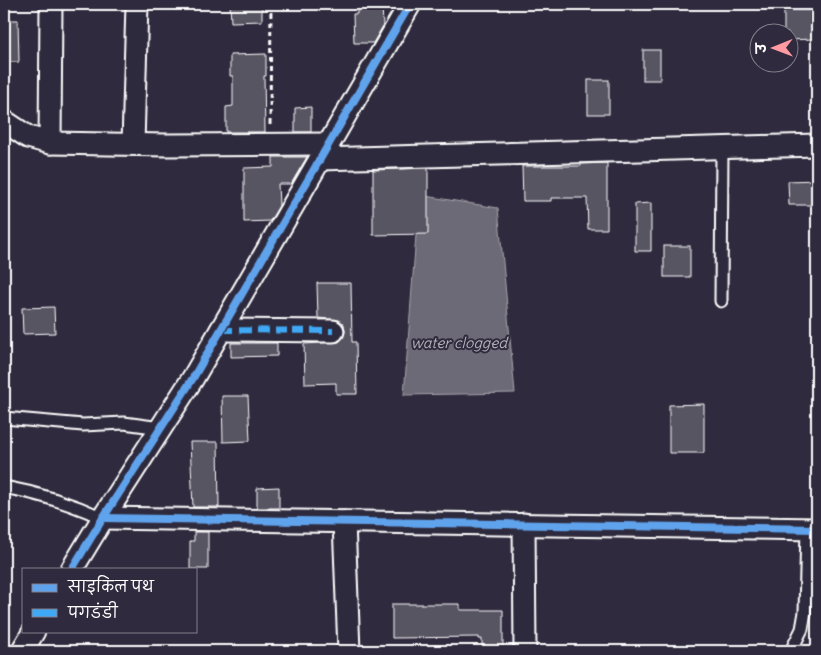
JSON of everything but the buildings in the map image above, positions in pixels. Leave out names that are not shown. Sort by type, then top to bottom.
[{"type":"street","points":[[50,143],[51,4]]},
{"type":"street","points":[[133,144],[137,4]]},
{"type":"street","points":[[73,568],[193,378],[410,4]]},
{"type":"street","points":[[4,120],[28,137],[50,143],[270,144],[325,151],[722,148],[817,145]]},
{"type":"street","points":[[221,330],[333,331]]},
{"type":"street","points":[[103,518],[812,529]]},
{"type":"street","points":[[344,522],[349,651]]},
{"type":"street","points":[[524,524],[525,651]]},
{"type":"street","points":[[22,651],[33,632]]},
{"type":"lane","points":[[721,301],[722,148]]},
{"type":"lane","points":[[4,418],[83,425],[124,423],[161,428]]},
{"type":"lane","points":[[4,487],[55,500],[103,518]]},
{"type":"lane","points":[[791,651],[802,629],[805,612],[812,529]]},
{"type":"path","points":[[270,144],[271,4]]},
{"type":"water","name":"water clogged","points":[[419,195],[498,208],[515,393],[404,395]]},
{"type":"marked path","points":[[221,330],[333,331]]},
{"type":"cycle path","points":[[73,568],[193,378],[410,4]]},
{"type":"cycle path","points":[[103,518],[817,529]]}]
